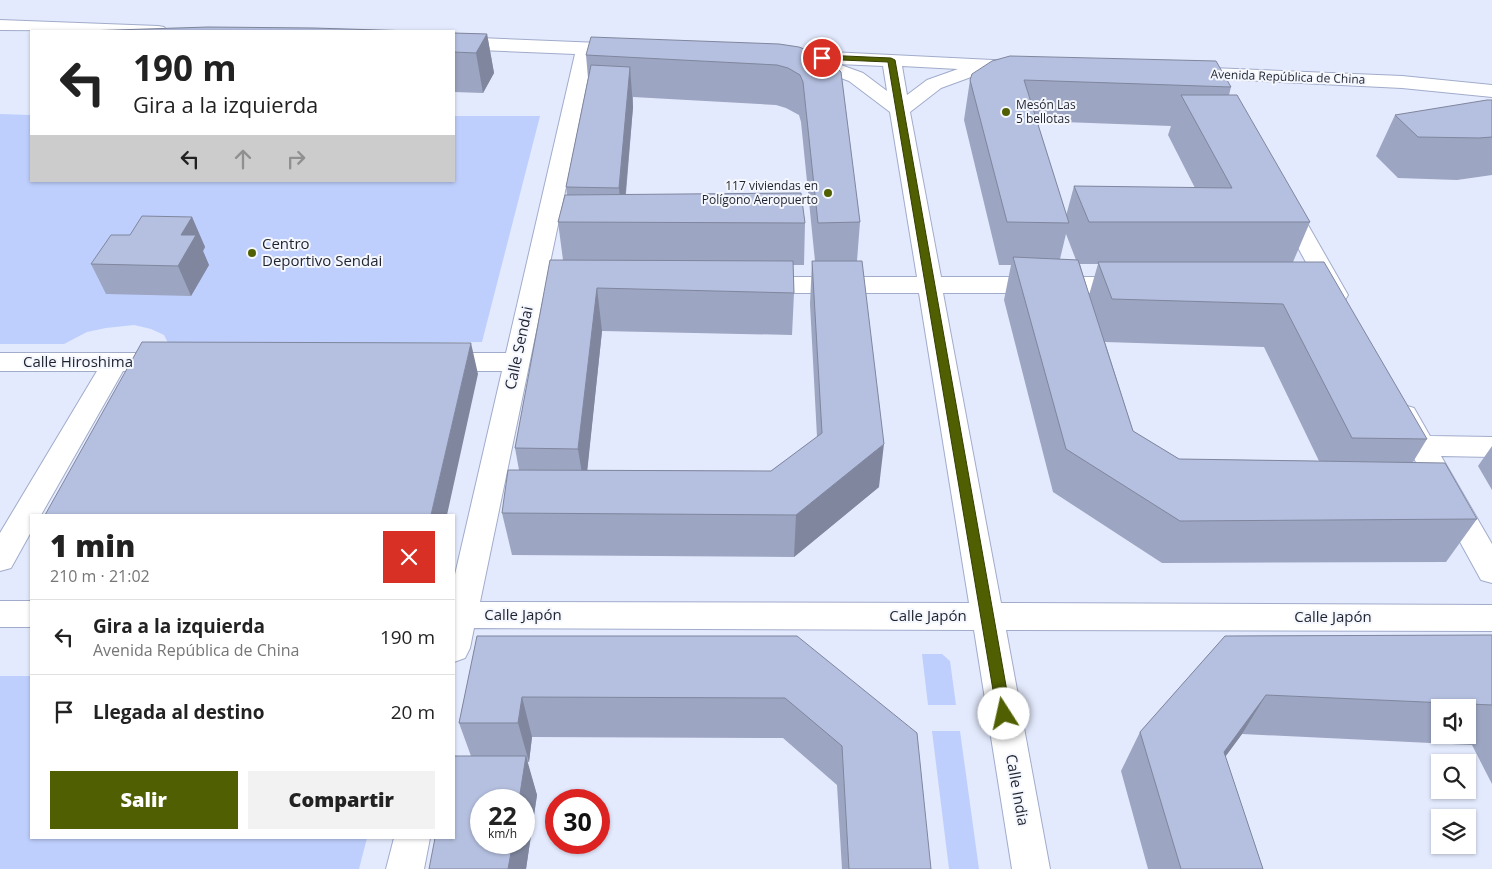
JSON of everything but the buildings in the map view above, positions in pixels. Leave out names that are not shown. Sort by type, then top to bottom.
[{"type":"street","points":[[0,25],[130,30]]},
{"type":"street","points":[[0,46],[18,26]]},
{"type":"street","points":[[455,42],[642,50]]},
{"type":"street","name":"Calle Sendai","points":[[455,637],[457,615],[586,48]]},
{"type":"street","points":[[776,56],[1046,67]]},
{"type":"street","points":[[804,57],[856,77],[900,110],[934,84],[988,64]]},
{"type":"street","name":"Calle India","points":[[891,60],[1031,869]]},
{"type":"street","name":"Avenida República de China","points":[[1172,72],[1402,82],[1492,91]]},
{"type":"street","points":[[1212,74],[1225,98]]},
{"type":"street","points":[[1273,183],[1349,319]]},
{"type":"street","points":[[1301,284],[1330,284]]},
{"type":"street","points":[[533,285],[603,285]]},
{"type":"street","points":[[732,285],[1154,285]]},
{"type":"street","name":"Calle Hiroshima","points":[[0,362],[193,362]]},
{"type":"street","points":[[0,559],[115,362]]},
{"type":"street","points":[[418,362],[516,362]]},
{"type":"street","points":[[1393,395],[1492,571]]},
{"type":"street","points":[[1422,446],[1492,447]]},
{"type":"street","points":[[0,614],[30,614]]},
{"type":"street","name":"Calle Japón","points":[[457,615],[1492,618]]},
{"type":"street","points":[[405,869],[412,839]]},
{"type":"shaded area","name":"Centro Deportivo Sendai","points":[[0,114],[30,115],[30,182],[455,182],[455,116],[540,116],[482,342],[169,345],[164,335],[151,329],[134,325],[87,332],[64,344],[0,344]]},
{"type":"shaded area","points":[[922,654],[942,654],[950,661],[956,705],[928,705]]},
{"type":"shaded area","points":[[0,676],[30,676],[30,839],[367,839],[359,869],[0,869]]},
{"type":"shaded area","points":[[932,731],[960,731],[979,869],[949,869]]},
{"type":"place","name":"Mesón Las 5 bellotas","points":[[1006,112]]},
{"type":"place","name":"117 viviendas en Polígono Aeropuerto","points":[[828,193]]},
{"type":"place","name":"Centro Deportivo Sendai","points":[[252,253]]},
{"type":"route","points":[[822,58],[891,60],[1004,714]]}]
